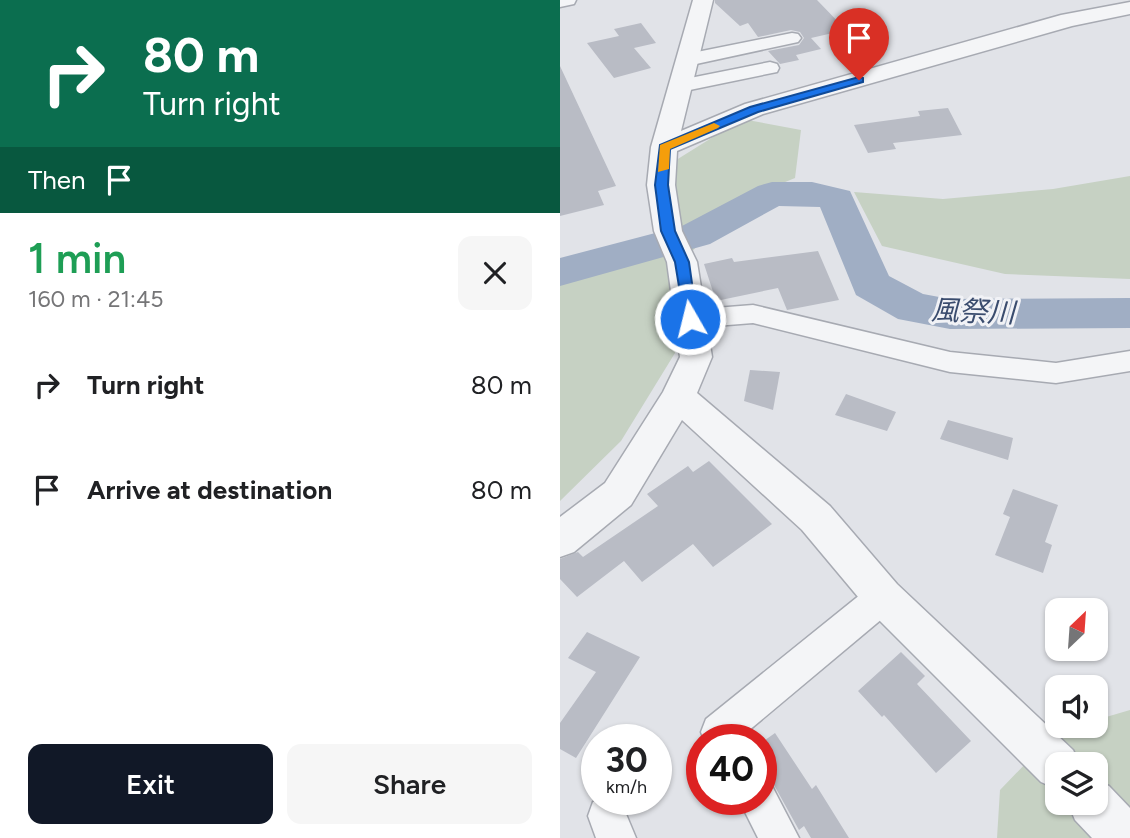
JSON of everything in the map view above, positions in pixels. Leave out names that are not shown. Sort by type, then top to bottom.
[{"type":"street","points":[[560,2],[568,0]]},
{"type":"street","points":[[560,540],[618,494],[678,397],[696,357],[682,262],[668,231],[661,185],[664,147],[703,0]]},
{"type":"street","points":[[664,147],[754,109],[1069,20],[1130,8]]},
{"type":"street","points":[[687,60],[792,38]]},
{"type":"street","points":[[680,86],[771,68]]},
{"type":"street","points":[[690,319],[753,314],[950,362],[1056,373],[1130,361]]},
{"type":"street","points":[[678,397],[816,518],[883,597],[1045,754]]},
{"type":"street","points":[[729,724],[883,597]]},
{"type":"street","points":[[766,815],[779,838]]},
{"type":"street","points":[[1103,815],[1125,838]]},
{"type":"green space","points":[[742,119],[801,130],[795,178],[741,200],[682,262],[675,353],[621,441],[560,501],[560,276],[644,249],[666,216],[673,162]]},
{"type":"green space","points":[[1130,176],[1130,279],[1005,274],[882,246],[854,192],[943,199],[1053,189]]},
{"type":"green space","points":[[1130,710],[1130,838],[997,838],[1000,790],[1050,738],[1108,738],[1108,716]]},
{"type":"building","points":[[715,0],[817,0],[846,30],[811,38],[821,49],[796,55],[799,60],[780,64],[768,51],[799,45],[804,38],[800,32],[791,30],[758,37],[748,23],[740,26]]},
{"type":"building","points":[[641,23],[656,43],[634,48],[651,68],[614,78],[587,43],[619,36],[614,29]]},
{"type":"building","points":[[560,66],[616,186],[598,191],[604,205],[560,216]]},
{"type":"building","points":[[948,108],[962,135],[893,143],[896,149],[868,153],[854,125],[920,116],[918,111]]},
{"type":"building","points":[[818,251],[839,300],[787,310],[778,288],[716,301],[704,264],[732,258],[734,262]]},
{"type":"building","points":[[750,370],[780,372],[773,410],[744,401]]},
{"type":"building","points":[[846,394],[896,412],[887,431],[835,415]]},
{"type":"building","points":[[948,420],[1013,438],[1008,460],[940,439]]},
{"type":"building","points":[[709,461],[772,524],[713,567],[693,544],[642,582],[624,561],[577,597],[560,579],[560,559],[578,552],[583,557],[658,506],[647,494],[688,466],[693,472]]},
{"type":"building","points":[[1013,489],[1058,505],[1045,542],[1052,545],[1043,573],[995,555],[1010,517],[1003,514]]},
{"type":"building","points":[[587,632],[640,657],[598,724],[581,724],[581,750],[576,758],[560,749],[560,723],[596,672],[568,658]]},
{"type":"building","points":[[901,652],[925,676],[917,684],[971,741],[936,773],[884,715],[882,717],[858,691]]},
{"type":"building","points":[[777,736],[812,789],[816,785],[849,838],[811,838],[804,826],[799,830],[777,790]]},
{"type":"waterway","name":"風祭川","points":[[560,272],[696,235],[772,194],[812,194],[836,199],[871,285],[913,308],[950,314],[1130,313]]},
{"type":"slow traffic","points":[[663,169],[664,147],[714,126]]},
{"type":"route","points":[[690,319],[682,262],[668,231],[661,185],[664,147],[754,109],[859,80]]}]
